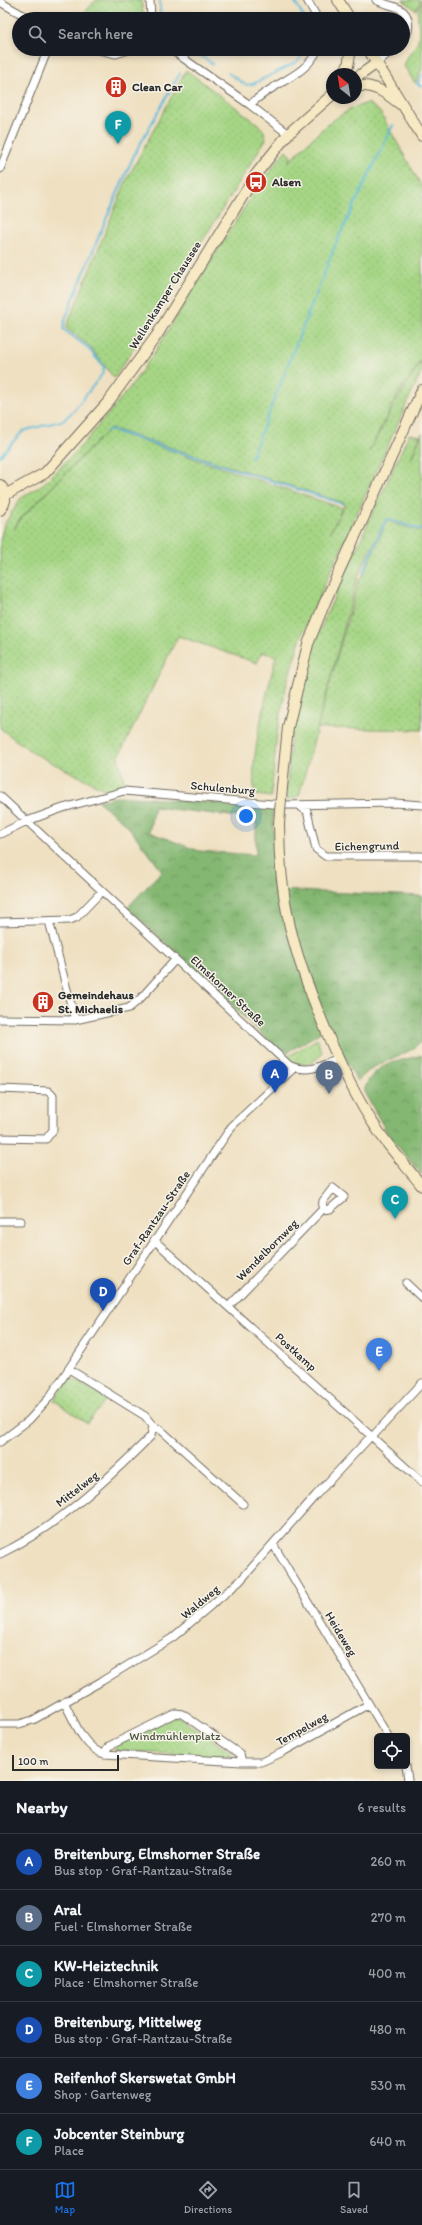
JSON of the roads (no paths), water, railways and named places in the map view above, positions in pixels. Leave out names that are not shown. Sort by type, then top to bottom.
[{"type":"main road","points":[[339,2],[342,12]]},
{"type":"main road","points":[[339,2],[345,12]]},
{"type":"main road","points":[[346,68],[350,56]]},
{"type":"main road","points":[[372,56],[422,136]]},
{"type":"main road","points":[[362,74],[377,63]]},
{"type":"main road","points":[[362,85],[366,85],[385,92],[407,110]]},
{"type":"main road","points":[[321,104],[326,97]]},
{"type":"main road","points":[[321,104],[326,101]]},
{"type":"main road","name":"Wellenkamper Chaussee","points":[[6,495],[45,473],[109,401],[157,335],[246,189],[288,134],[321,104]]},
{"type":"main road","points":[[422,390],[325,602],[308,644],[288,727],[279,824],[279,860],[283,896],[291,936],[301,970],[337,1058],[376,1127],[422,1186]]},
{"type":"main road","points":[[0,484],[6,495],[5,502],[0,510]]},
{"type":"street","points":[[150,0],[151,12]]},
{"type":"street","points":[[307,0],[314,12]]},
{"type":"street","points":[[376,0],[400,9],[403,12]]},
{"type":"street","points":[[0,2],[18,12]]},
{"type":"street","points":[[0,169],[45,56]]},
{"type":"street","points":[[180,56],[250,105],[288,134]]},
{"type":"street","points":[[250,105],[261,94],[307,68],[314,56]]},
{"type":"street","points":[[377,63],[386,56]]},
{"type":"street","name":"Schulenburg","points":[[0,834],[27,821],[86,801],[124,791],[299,806],[373,803],[422,805]]},
{"type":"street","name":"Elmshorner Straße","points":[[0,796],[175,960],[294,1068]]},
{"type":"street","name":"Eichengrund","points":[[299,806],[307,811],[312,824],[315,846],[317,851],[325,856],[422,856]]},
{"type":"street","points":[[0,922],[74,919],[102,891]]},
{"type":"street","points":[[50,921],[75,1020]]},
{"type":"street","points":[[0,1019],[75,1020],[122,1010],[134,1005],[175,960]]},
{"type":"street","points":[[294,1068],[311,1070],[337,1058]]},
{"type":"street","name":"Graf-Rantzau-Straße","points":[[0,1442],[29,1420],[49,1398],[232,1126],[294,1068]]},
{"type":"street","points":[[0,1089],[48,1091],[53,1096],[53,1130],[46,1139],[0,1138]]},
{"type":"street","name":"Wendelbornweg","points":[[229,1306],[274,1257],[322,1210]]},
{"type":"street","points":[[0,1221],[21,1221]]},
{"type":"street","name":"Postkamp","points":[[154,1240],[229,1306],[422,1482]]},
{"type":"street","points":[[406,1283],[422,1298]]},
{"type":"street","points":[[69,1369],[145,1416],[153,1426],[161,1430],[243,1504]]},
{"type":"street","name":"Waldweg","points":[[0,1724],[19,1724],[33,1720],[172,1638],[240,1582],[273,1544],[422,1383]]},
{"type":"street","name":"Mittelweg","points":[[0,1554],[66,1512],[108,1478],[151,1436],[153,1426]]},
{"type":"street","name":"Heideweg","points":[[273,1544],[386,1733]]},
{"type":"street","name":"Tempelweg","points":[[64,1702],[89,1746],[95,1752],[104,1754],[242,1762],[261,1762],[281,1753],[369,1704]]},
{"type":"street","points":[[104,1754],[110,1746],[176,1713],[182,1714],[240,1754],[242,1762]]},
{"type":"street","points":[[406,1769],[408,1780]]},
{"type":"waterway","points":[[160,0],[160,12]]},
{"type":"waterway","points":[[294,0],[301,12]]},
{"type":"waterway","points":[[201,56],[213,64]]},
{"type":"waterway","points":[[228,73],[246,85],[253,84],[297,62],[302,56]]},
{"type":"waterway","points":[[0,456],[23,431],[64,420],[75,409],[103,373],[104,367],[87,347],[63,329],[66,317],[135,153],[180,73]]},
{"type":"waterway","points":[[422,75],[417,84],[422,86]]},
{"type":"waterway","points":[[251,458],[337,241],[393,125]]},
{"type":"waterway","points":[[107,431],[111,430],[343,504]]},
{"type":"waterway","points":[[363,573],[386,519],[422,530]]},
{"type":"place","name":"Clean Car","points":[[116,87]]},
{"type":"place","name":"Jobcenter Steinburg","points":[[118,144]]},
{"type":"place","name":"Alsen","points":[[256,182]]},
{"type":"place","name":"Gemeindehaus St. Michaelis","points":[[43,1002]]},
{"type":"place","name":"Breitenburg, Elmshorner Straße","points":[[275,1093]]},
{"type":"place","name":"Aral","points":[[329,1094]]},
{"type":"place","name":"KW-Heiztechnik","points":[[395,1219]]},
{"type":"place","name":"Breitenburg, Mittelweg","points":[[103,1311]]},
{"type":"place","name":"Reifenhof Skerswetat GmbH","points":[[379,1371]]},
{"type":"park label","name":"Windmühlenplatz","points":[[175,1736]]}]
